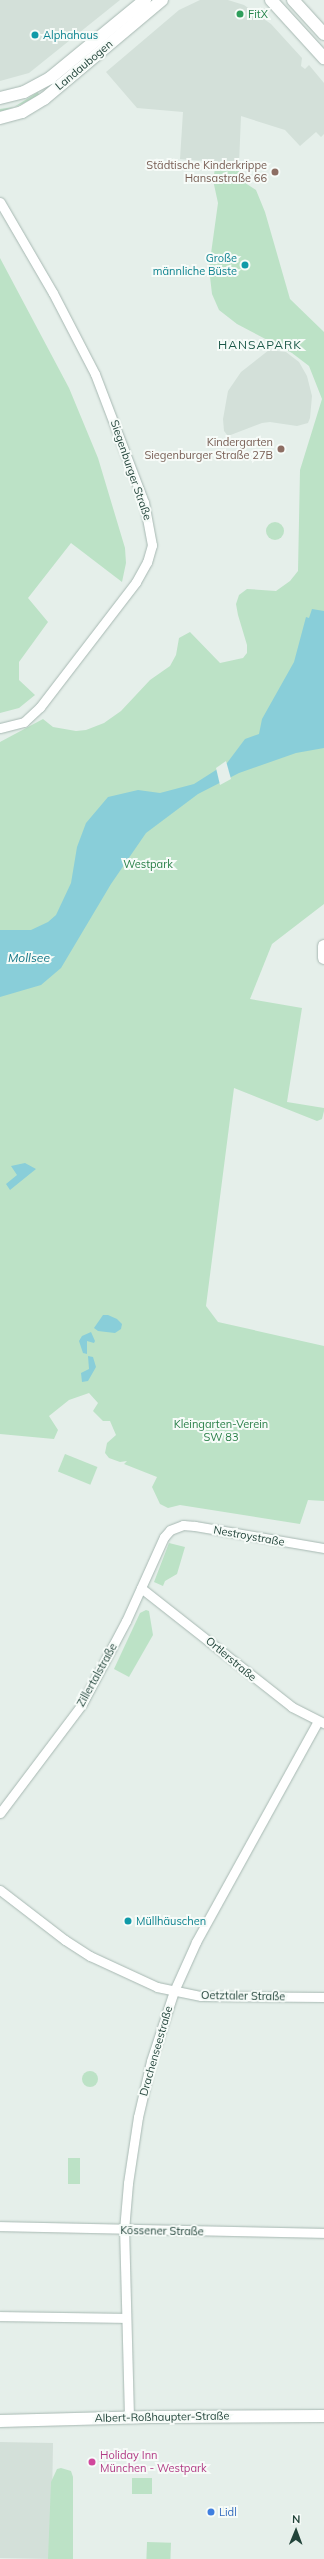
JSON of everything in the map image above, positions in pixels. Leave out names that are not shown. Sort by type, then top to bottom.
[{"type":"main road","name":"Landaubogen","points":[[0,98],[24,92],[50,78],[145,0]]},
{"type":"main road","name":"Landaubogen","points":[[0,118],[22,112],[44,99],[162,0]]},
{"type":"main road","points":[[271,0],[324,58]]},
{"type":"main road","points":[[294,0],[324,34]]},
{"type":"main road","points":[[324,946],[324,958]]},
{"type":"main road","name":"Albert-Roßhaupter-Straße","points":[[0,2421],[129,2417],[324,2416]]},
{"type":"street","name":"Siegenburger Straße","points":[[0,202],[53,293],[95,374],[144,502],[152,545],[147,562],[136,582],[40,707],[24,722],[0,728]]},
{"type":"street","name":"Nestroystraße","points":[[175,1527],[196,1526],[324,1548]]},
{"type":"street","name":"Zillertalstraße","points":[[0,1813],[82,1704],[142,1588],[164,1537],[175,1527]]},
{"type":"street","name":"Ortlerstraße","points":[[142,1588],[159,1599],[258,1682],[292,1707],[321,1722]]},
{"type":"street","name":"Drachenseestraße","points":[[129,2417],[124,2230],[128,2182],[138,2117],[151,2061],[174,1991],[200,1936],[321,1722]]},
{"type":"street","name":"Oetztaler Straße","points":[[0,1890],[65,1940],[90,1956],[125,1974],[174,1991],[201,1996],[324,1997]]},
{"type":"street","name":"Kössener Straße","points":[[0,2226],[124,2230],[324,2233]]},
{"type":"street","points":[[0,2316],[126,2318]]},
{"type":"shaded area","points":[[0,0],[120,0],[29,73],[0,81]]},
{"type":"shaded area","points":[[200,0],[228,0],[244,5],[271,24],[302,58],[301,66],[305,69],[309,65],[324,83],[324,134],[321,137],[316,132],[300,146],[285,130],[241,116],[239,164],[180,159],[183,112],[137,108],[106,72],[179,10]]},
{"type":"shaded area","points":[[269,350],[286,352],[299,362],[307,376],[312,396],[310,418],[308,423],[297,426],[270,422],[262,423],[228,436],[224,431],[223,419],[228,391],[241,372]]},
{"type":"shaded area","points":[[0,2442],[53,2443],[51,2559],[0,2558]]},
{"type":"green space","points":[[38,92],[39,95],[14,107]]},
{"type":"green space","points":[[14,107],[0,112],[0,109]]},
{"type":"green space","name":"Westpark","points":[[216,163],[239,164],[239,179],[256,190],[265,212],[290,299],[324,332],[324,904],[272,944],[250,999],[302,1008],[287,1102],[324,1108],[324,1111],[322,1119],[317,1121],[234,1088],[206,1306],[218,1322],[324,1346],[324,1501],[308,1500],[300,1524],[180,1505],[168,1508],[160,1504],[152,1487],[157,1477],[124,1464],[127,1461],[120,1462],[109,1458],[105,1453],[107,1443],[116,1435],[110,1421],[103,1421],[93,1411],[98,1403],[89,1393],[69,1400],[49,1416],[58,1430],[54,1439],[0,1434],[0,742],[43,719],[53,727],[76,731],[86,730],[104,723],[121,711],[150,680],[170,666],[176,655],[179,638],[190,632],[220,663],[243,658],[247,653],[247,645],[236,604],[239,595],[247,589],[276,591],[290,581],[298,571],[300,470],[322,399],[309,366],[292,353],[237,324],[219,310],[212,294],[209,268],[218,203],[213,180]]},
{"type":"green space","points":[[0,258],[69,388],[98,458],[125,548],[126,563],[122,582],[71,543],[28,598],[48,622],[19,662],[19,680],[35,695],[19,708],[0,713]]},
{"type":"green space","points":[[271,522],[279,522],[284,527],[282,538],[279,540],[271,540],[266,535],[266,527]]},
{"type":"green space","points":[[65,1454],[97,1467],[90,1485],[58,1472]]},
{"type":"green space","points":[[169,1543],[185,1547],[177,1574],[165,1581],[163,1586],[154,1582]]},
{"type":"green space","points":[[146,1610],[149,1611],[153,1635],[129,1677],[114,1669],[140,1613]]},
{"type":"green space","points":[[87,2071],[93,2071],[98,2076],[96,2085],[93,2087],[87,2087],[82,2082],[82,2076]]},
{"type":"green space","points":[[68,2158],[80,2158],[80,2184],[68,2184]]},
{"type":"green space","points":[[61,2468],[71,2471],[73,2477],[73,2559],[48,2559],[51,2482],[57,2469]]},
{"type":"green space","points":[[132,2478],[152,2478],[152,2494],[132,2494]]},
{"type":"green space","points":[[147,2542],[171,2543],[170,2559],[146,2559]]},
{"type":"water","name":"Mollsee","points":[[312,609],[324,611],[324,748],[296,753],[239,773],[198,794],[146,833],[111,884],[61,968],[41,985],[0,997],[0,930],[31,930],[48,922],[56,915],[71,883],[77,847],[86,823],[108,797],[138,790],[160,793],[194,784],[227,763],[245,739],[259,734],[262,719],[294,662],[306,617],[309,618]]},
{"type":"water","points":[[25,1163],[36,1169],[10,1190],[6,1184],[17,1175],[11,1166]]},
{"type":"water","points":[[103,1315],[108,1315],[117,1319],[122,1324],[121,1329],[115,1333],[98,1331],[94,1328]]},
{"type":"water","points":[[91,1332],[95,1341],[94,1343],[87,1341],[87,1354],[83,1353],[79,1341],[82,1336]]},
{"type":"water","points":[[88,1356],[93,1357],[96,1367],[88,1381],[82,1382],[81,1373],[89,1369]]},
{"type":"pier","points":[[226,761],[231,779],[220,785],[216,768]]},
{"type":"place","name":"FitX","points":[[240,14]]},
{"type":"place","name":"Alphahaus","points":[[35,35]]},
{"type":"place","name":"Städtische Kinderkrippe Hansastraße 66","points":[[275,172]]},
{"type":"place","name":"Große männliche Büste","points":[[245,265]]},
{"type":"place","name":"Kindergarten Siegenburger Straße 27B","points":[[281,449]]},
{"type":"place","name":"Müllhäuschen","points":[[128,1921]]},
{"type":"place","name":"Holiday Inn München - Westpark","points":[[92,2462]]},
{"type":"place","name":"Lidl","points":[[211,2512]]},
{"type":"district","name":"HANSAPARK","points":[[260,345]]},
{"type":"park label","name":"Kleingarten-Verein SW 83","points":[[221,1431]]}]
